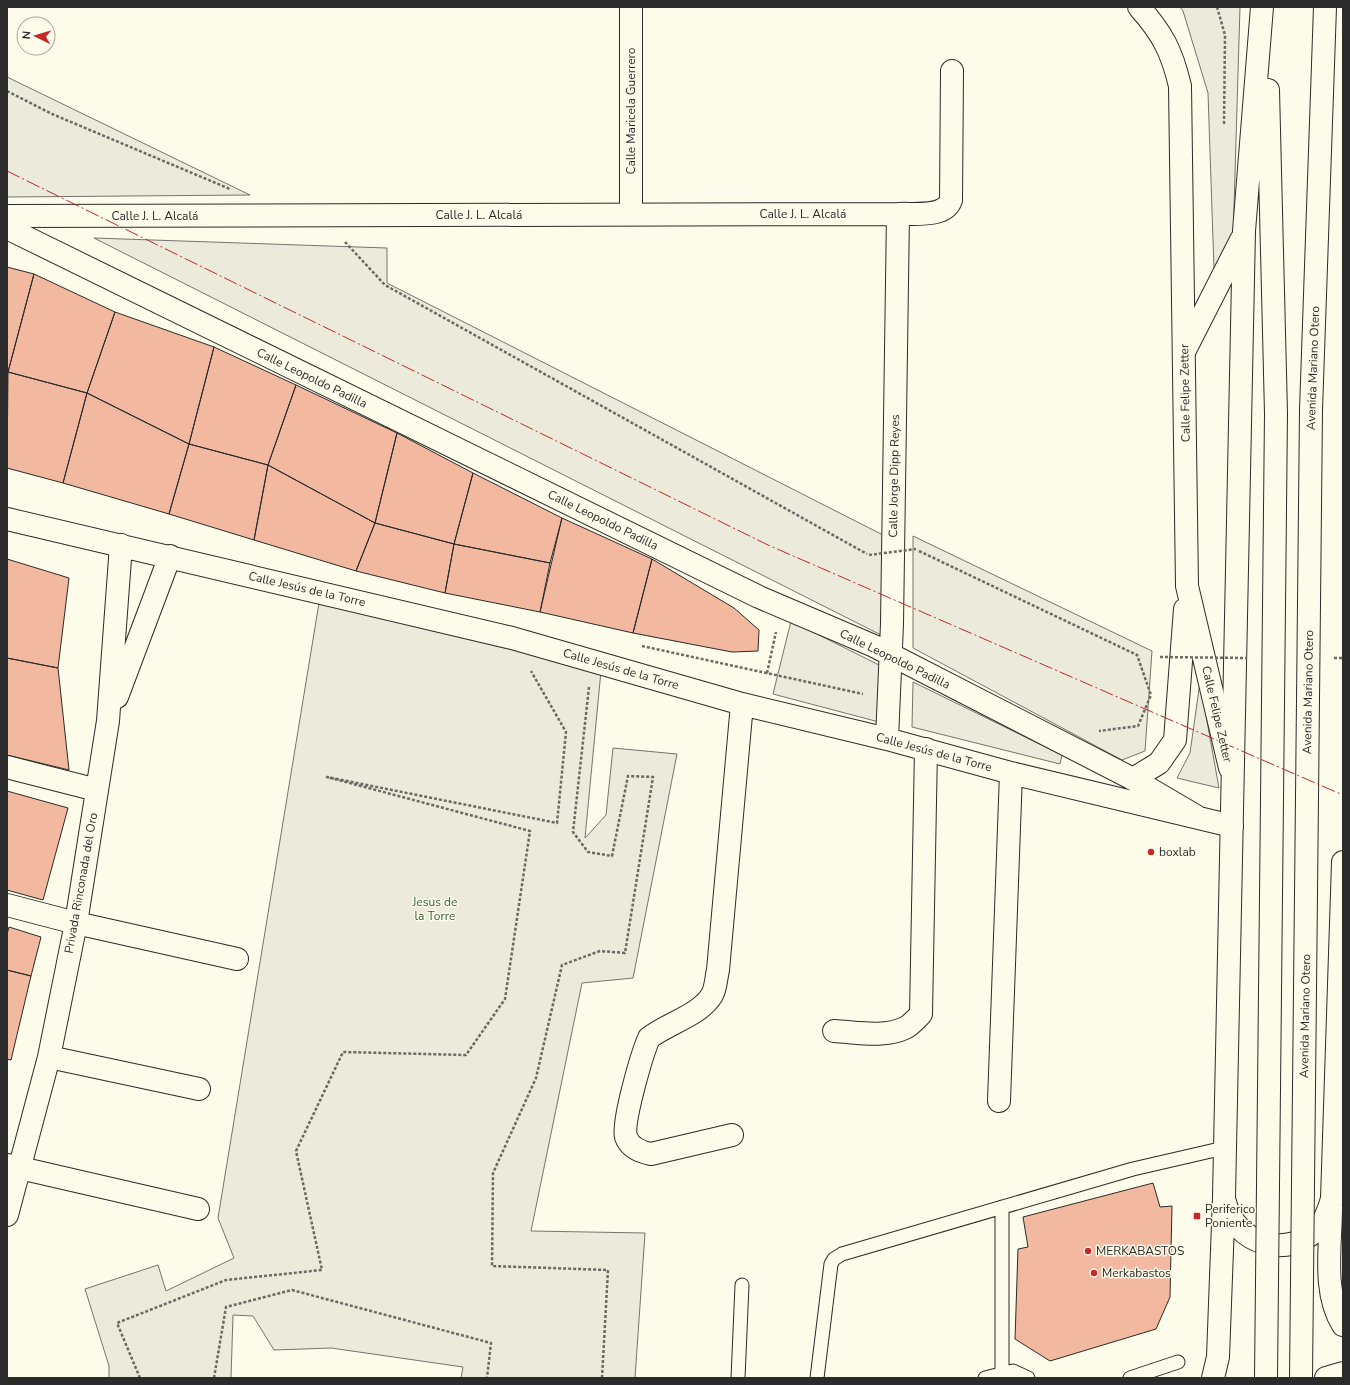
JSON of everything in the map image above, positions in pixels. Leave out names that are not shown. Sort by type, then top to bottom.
[{"type":"street","name":"Calle Maricela Guerrero","points":[[631,7],[631,214]]},
{"type":"street","name":"Calle Felipe Zetter","points":[[1139,7],[1149,18],[1174,59],[1180,86],[1185,350],[1187,586],[1234,785]]},
{"type":"street","points":[[1213,1378],[1218,1349],[1224,1197],[1234,785],[1244,231],[1262,7]]},
{"type":"street","points":[[1266,7],[1276,413],[1266,1378]]},
{"type":"street","name":"Avenida Mariano Otero","points":[[1301,1378],[1311,410],[1325,7]]},
{"type":"street","name":"Calle J. L. Alcalá","points":[[7,216],[898,214],[937,212],[944,210],[949,205],[951,193],[952,71]]},
{"type":"street","name":"Calle Jorge Dipp Reyes","points":[[887,739],[890,654],[898,214]]},
{"type":"street","name":"Calle Leopoldo Padilla","points":[[7,228],[759,597],[890,654],[1132,779],[1196,816]]},
{"type":"street","points":[[1185,350],[1223,278],[1244,231]]},
{"type":"street","name":"Calle Jesús de la Torre","points":[[7,519],[170,556],[512,638],[742,704],[926,749],[1011,773],[1196,816],[1232,826]]},
{"type":"street","name":"Privada Rinconada del Oro","points":[[7,1215],[13,1167],[49,1057],[76,923],[108,721],[121,545]]},
{"type":"street","points":[[108,721],[170,556]]},
{"type":"street","points":[[1132,779],[1159,763],[1175,740],[1187,586]]},
{"type":"street","points":[[732,1134],[651,1154],[643,1152],[630,1144],[625,1131],[627,1118],[649,1038],[701,1007],[711,996],[714,988],[718,970],[742,704]]},
{"type":"street","points":[[834,1032],[884,1034],[895,1032],[906,1028],[921,1014],[926,749]]},
{"type":"street","points":[[7,767],[97,790]]},
{"type":"street","points":[[999,1101],[1011,773]]},
{"type":"street","points":[[1224,1197],[1227,1210],[1233,1222],[1242,1232],[1253,1239],[1266,1244],[1279,1246],[1294,1243],[1308,1236],[1319,1227],[1327,1214],[1332,1199],[1343,862]]},
{"type":"street","points":[[7,905],[76,923],[237,960]]},
{"type":"street","points":[[49,1057],[200,1089]]},
{"type":"street","points":[[13,1167],[198,1209]]},
{"type":"street","points":[[1332,1184],[1337,1233],[1330,1290],[1337,1316],[1343,1325]]},
{"type":"street","points":[[1326,1378],[1343,1373]]},
{"type":"lane","points":[[817,1378],[830,1268],[834,1259],[842,1254],[1133,1169],[1224,1148]]},
{"type":"lane","points":[[1002,1207],[1004,1376]]},
{"type":"lane","points":[[738,1378],[742,1285]]},
{"type":"lane","points":[[1130,1378],[1178,1362]]},
{"type":"lane","points":[[985,1378],[1004,1376],[1013,1371],[1028,1378]]},
{"type":"path","points":[[7,91],[52,114],[231,189],[216,189]]},
{"type":"path","points":[[343,240],[385,285],[869,555],[916,549],[1137,654],[1151,695],[1138,726],[1093,732]]},
{"type":"path","points":[[767,673],[776,631]]},
{"type":"path","points":[[636,645],[868,696]]},
{"type":"path","points":[[140,1378],[117,1323],[226,1280],[322,1270],[296,1151],[343,1052],[466,1055],[505,999],[530,832],[328,777],[557,823],[566,732],[527,664]]},
{"type":"path","points":[[589,686],[573,832],[588,852],[612,856],[628,776],[654,777],[625,953],[600,951],[562,966],[536,1078],[493,1173],[492,1266],[608,1270],[602,1378]]},
{"type":"path","points":[[214,1378],[226,1307],[292,1290],[491,1343],[487,1378]]},
{"type":"green space","points":[[1180,7],[1240,7],[1233,240],[1214,269],[1208,93],[1183,11]]},
{"type":"green space","points":[[7,77],[250,195],[7,197]]},
{"type":"green space","points":[[94,238],[387,248],[387,283],[883,535],[881,635]]},
{"type":"green space","points":[[913,536],[1152,651],[1145,751],[1122,760],[913,648]]},
{"type":"green space","name":"Jesus de la Torre","points":[[319,603],[601,671],[585,838],[606,815],[613,748],[677,754],[633,978],[582,983],[531,1231],[645,1233],[635,1378],[461,1378],[463,1367],[331,1348],[274,1350],[253,1316],[233,1315],[231,1378],[109,1378],[109,1366],[85,1289],[158,1265],[166,1291],[234,1258],[218,1218]]},
{"type":"green space","points":[[791,621],[881,666],[879,722],[773,694]]},
{"type":"green space","points":[[913,682],[1062,755],[1060,764],[912,727]]},
{"type":"green space","points":[[1200,682],[1219,788],[1177,778],[1190,753]]},
{"type":"building","points":[[7,267],[34,274],[8,372],[7,372]]},
{"type":"building","points":[[34,274],[115,312],[87,393],[8,372]]},
{"type":"building","points":[[115,312],[214,347],[189,444],[87,393]]},
{"type":"building","points":[[214,347],[296,385],[268,465],[189,444]]},
{"type":"building","points":[[8,372],[87,393],[63,483],[7,468]]},
{"type":"building","points":[[296,385],[397,433],[375,523],[268,465]]},
{"type":"building","points":[[87,393],[189,444],[169,514],[63,483]]},
{"type":"building","points":[[397,433],[473,473],[454,544],[375,523]]},
{"type":"building","points":[[189,444],[268,465],[254,540],[169,514]]},
{"type":"building","points":[[268,465],[375,523],[356,571],[254,540]]},
{"type":"building","points":[[473,473],[562,518],[550,563],[454,544]]},
{"type":"building","points":[[562,518],[652,559],[633,633],[540,612]]},
{"type":"building","points":[[375,523],[454,544],[445,593],[356,571]]},
{"type":"building","points":[[454,544],[550,563],[540,612],[445,593]]},
{"type":"building","points":[[7,559],[69,578],[58,668],[7,658]]},
{"type":"building","points":[[652,559],[734,608],[759,630],[758,651],[732,652],[633,633]]},
{"type":"building","points":[[7,658],[58,668],[69,770],[7,755]]},
{"type":"building","points":[[7,791],[68,808],[43,900],[7,890]]},
{"type":"building","points":[[9,927],[41,937],[31,976],[7,970],[7,934]]},
{"type":"building","points":[[7,970],[31,976],[11,1060],[7,1059]]},
{"type":"building","name":"Merkabastos","points":[[1153,1183],[1160,1207],[1172,1206],[1170,1297],[1156,1329],[1050,1361],[1015,1339],[1018,1249],[1028,1247],[1023,1217]]},
{"type":"power","points":[[7,171],[768,545],[1343,795]]},
{"type":"place","name":"boxlab","points":[[1151,852]]},
{"type":"place","name":"Periferico Poniente","points":[[1197,1216]]},
{"type":"place","name":"MERKABASTOS","points":[[1088,1251]]},
{"type":"place","name":"Merkabastos","points":[[1094,1273]]}]
